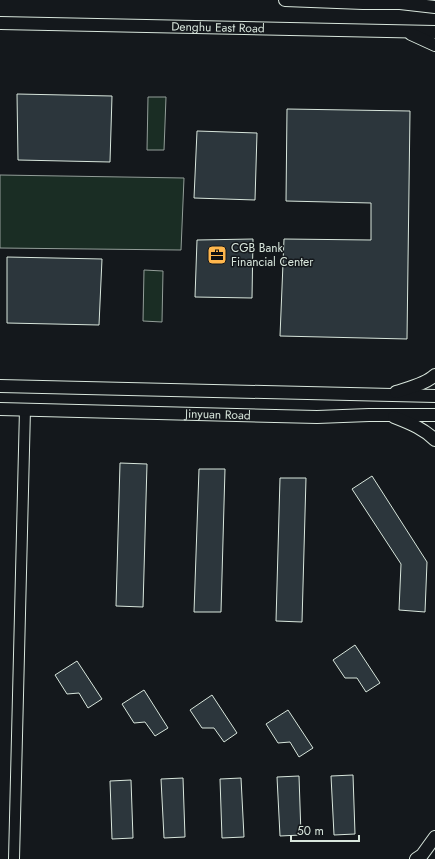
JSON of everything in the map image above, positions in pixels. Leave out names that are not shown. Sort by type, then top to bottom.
[{"type":"main road","points":[[284,0],[400,4],[435,7]]},
{"type":"main road","points":[[400,4],[419,0]]},
{"type":"main road","name":"Denghu East Road","points":[[0,23],[435,32]]},
{"type":"main road","points":[[406,31],[435,45]]},
{"type":"main road","points":[[387,395],[416,386],[435,375]]},
{"type":"main road","name":"Jinyuan Road","points":[[0,386],[435,396]]},
{"type":"main road","name":"Jinyuan Road","points":[[0,409],[317,417],[435,415]]},
{"type":"main road","points":[[387,415],[415,425],[435,440]]},
{"type":"main road","points":[[416,859],[422,855],[435,837]]},
{"type":"street","points":[[14,859],[25,410]]},
{"type":"green space","points":[[148,97],[166,97],[164,150],[147,150]]},
{"type":"green space","points":[[0,175],[184,178],[181,250],[0,248]]},
{"type":"green space","points":[[144,270],[163,271],[162,322],[143,321]]},
{"type":"building","points":[[17,94],[112,96],[110,162],[18,160]]},
{"type":"building","points":[[287,109],[410,111],[407,339],[280,336],[284,239],[371,240],[371,203],[286,201]]},
{"type":"building","points":[[197,131],[257,133],[255,200],[194,198]]},
{"type":"building","points":[[253,239],[252,298],[195,297],[197,240]]},
{"type":"building","points":[[7,257],[102,259],[99,325],[7,323]]},
{"type":"building","points":[[120,463],[147,464],[143,607],[116,606]]},
{"type":"building","points":[[199,469],[225,469],[221,612],[194,612]]},
{"type":"building","points":[[372,476],[427,562],[425,612],[399,610],[401,564],[352,489]]},
{"type":"building","points":[[280,478],[306,478],[302,622],[276,621]]},
{"type":"building","points":[[355,645],[380,683],[366,692],[357,678],[345,678],[333,660]]},
{"type":"building","points":[[77,661],[102,699],[88,708],[79,693],[67,694],[55,675]]},
{"type":"building","points":[[144,690],[168,728],[155,736],[145,722],[134,723],[122,704]]},
{"type":"building","points":[[212,695],[237,733],[224,742],[214,728],[202,728],[190,710]]},
{"type":"building","points":[[288,710],[313,748],[299,757],[290,742],[278,743],[266,724]]},
{"type":"building","points":[[353,775],[355,834],[334,835],[331,776]]},
{"type":"building","points":[[299,776],[301,835],[280,836],[277,777]]},
{"type":"building","points":[[183,778],[185,837],[164,838],[161,779]]},
{"type":"building","points":[[241,778],[244,837],[222,838],[220,779]]},
{"type":"building","points":[[131,780],[133,838],[112,839],[110,781]]},
{"type":"place","name":"CGB Bank Financial Center","points":[[217,255]]}]
